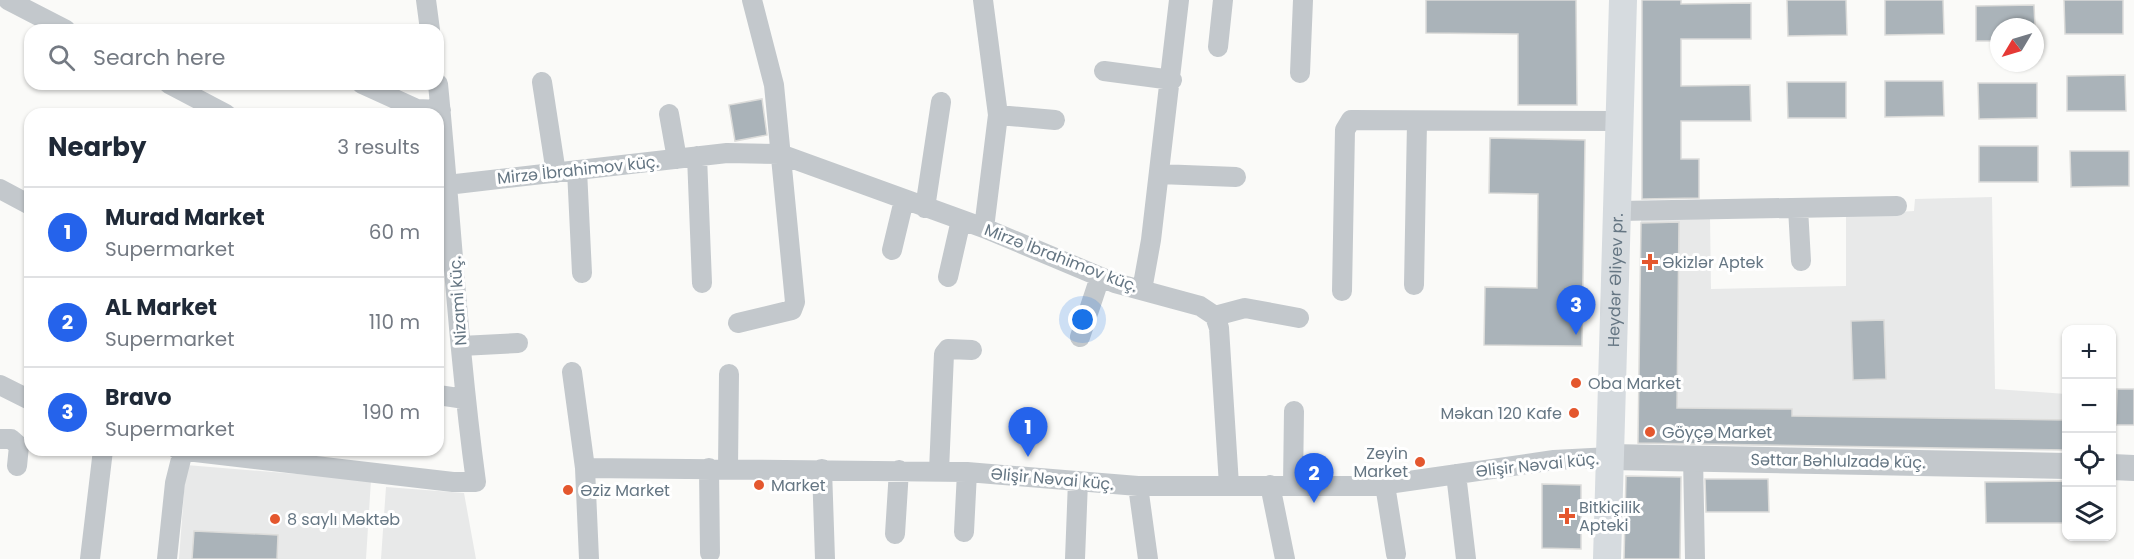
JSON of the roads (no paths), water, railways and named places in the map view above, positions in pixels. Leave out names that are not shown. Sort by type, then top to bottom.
[{"type":"main road","name":"Heydər Əliyev pr.","points":[[1607,559],[1619,211],[1623,0]]},
{"type":"street","points":[[8,0],[54,24]]},
{"type":"street","points":[[426,0],[429,24]]},
{"type":"street","points":[[738,323],[783,314],[792,310],[795,302],[774,85],[753,0]]},
{"type":"street","points":[[983,0],[998,115],[984,228]]},
{"type":"street","points":[[1142,290],[1172,80],[1179,0]]},
{"type":"street","points":[[1218,46],[1222,0]]},
{"type":"street","points":[[1300,73],[1303,0]]},
{"type":"street","points":[[1104,71],[1172,80]]},
{"type":"street","points":[[542,82],[556,172]]},
{"type":"street","points":[[180,90],[215,108]]},
{"type":"street","points":[[375,90],[415,108]]},
{"type":"street","name":"Nizami küç.","points":[[439,90],[441,108]]},
{"type":"street","points":[[925,208],[941,102]]},
{"type":"street","points":[[669,114],[677,159]]},
{"type":"street","points":[[998,115],[1055,120]]},
{"type":"street","points":[[1342,291],[1347,123],[1351,120],[1621,121]]},
{"type":"street","points":[[1414,285],[1417,122]]},
{"type":"street","name":"Nizami küç.","points":[[224,456],[453,482],[476,482],[444,223],[447,185],[444,148]]},
{"type":"street","name":"Mirzə İbrahimov küç.","points":[[447,185],[727,153],[780,154],[984,228],[1100,277],[1200,306],[1215,316]]},
{"type":"street","points":[[697,156],[702,283]]},
{"type":"street","points":[[577,170],[582,273]]},
{"type":"street","points":[[1160,174],[1236,177]]},
{"type":"street","points":[[0,189],[24,202]]},
{"type":"street","points":[[892,250],[904,200]]},
{"type":"street","points":[[1619,211],[1897,206]]},
{"type":"street","points":[[1798,208],[1801,261]]},
{"type":"street","points":[[948,277],[961,220]]},
{"type":"street","points":[[1080,337],[1100,277]]},
{"type":"street","points":[[1229,485],[1219,328],[1215,316],[1245,308],[1299,318]]},
{"type":"street","points":[[461,346],[518,343]]},
{"type":"street","points":[[939,471],[944,354],[948,349],[972,350]]},
{"type":"street","points":[[572,372],[585,468],[589,559]]},
{"type":"street","points":[[710,553],[729,374]]},
{"type":"street","points":[[0,385],[24,397]]},
{"type":"street","points":[[444,396],[465,399]]},
{"type":"street","points":[[1293,485],[1294,411]]},
{"type":"street","points":[[0,439],[16,441],[19,446],[17,466]]},
{"type":"street","points":[[90,559],[102,456]]},
{"type":"street","points":[[167,559],[179,456]]},
{"type":"street","name":"Səttar Bəhlulzadə küç.","points":[[1610,457],[2062,466]]},
{"type":"street","name":"Əlişir Nəvai küç.","points":[[585,468],[939,471],[1138,486],[1385,485],[1554,460],[1610,457]]},
{"type":"street","points":[[1693,457],[1695,559]]},
{"type":"street","points":[[2116,467],[2134,468]]},
{"type":"street","points":[[822,469],[825,559]]},
{"type":"street","points":[[895,534],[899,470]]},
{"type":"street","points":[[964,532],[967,472]]},
{"type":"street","points":[[1456,474],[1466,559]]},
{"type":"street","points":[[1075,559],[1077,482]]},
{"type":"street","points":[[1270,485],[1285,559]]},
{"type":"street","points":[[1385,485],[1396,554]]},
{"type":"street","points":[[1138,486],[1148,559]]},
{"type":"place","name":"Əkizlər Aptek","points":[[1650,262]]},
{"type":"place","name":"Bravo","points":[[1576,335]]},
{"type":"place","name":"Oba Market","points":[[1576,383]]},
{"type":"place","name":"Məkan 120 Kafe","points":[[1574,413]]},
{"type":"place","name":"Göyçə Market","points":[[1650,432]]},
{"type":"place","name":"Murad Market","points":[[1028,457]]},
{"type":"place","name":"Zeyin Market","points":[[1420,462]]},
{"type":"place","name":"Market","points":[[759,485]]},
{"type":"place","name":"Əziz Market","points":[[568,490]]},
{"type":"place","name":"AL Market","points":[[1314,503]]},
{"type":"place","name":"Bitkiçilik Apteki","points":[[1567,516]]},
{"type":"place","name":"8 saylı Məktəb","points":[[275,519]]}]
